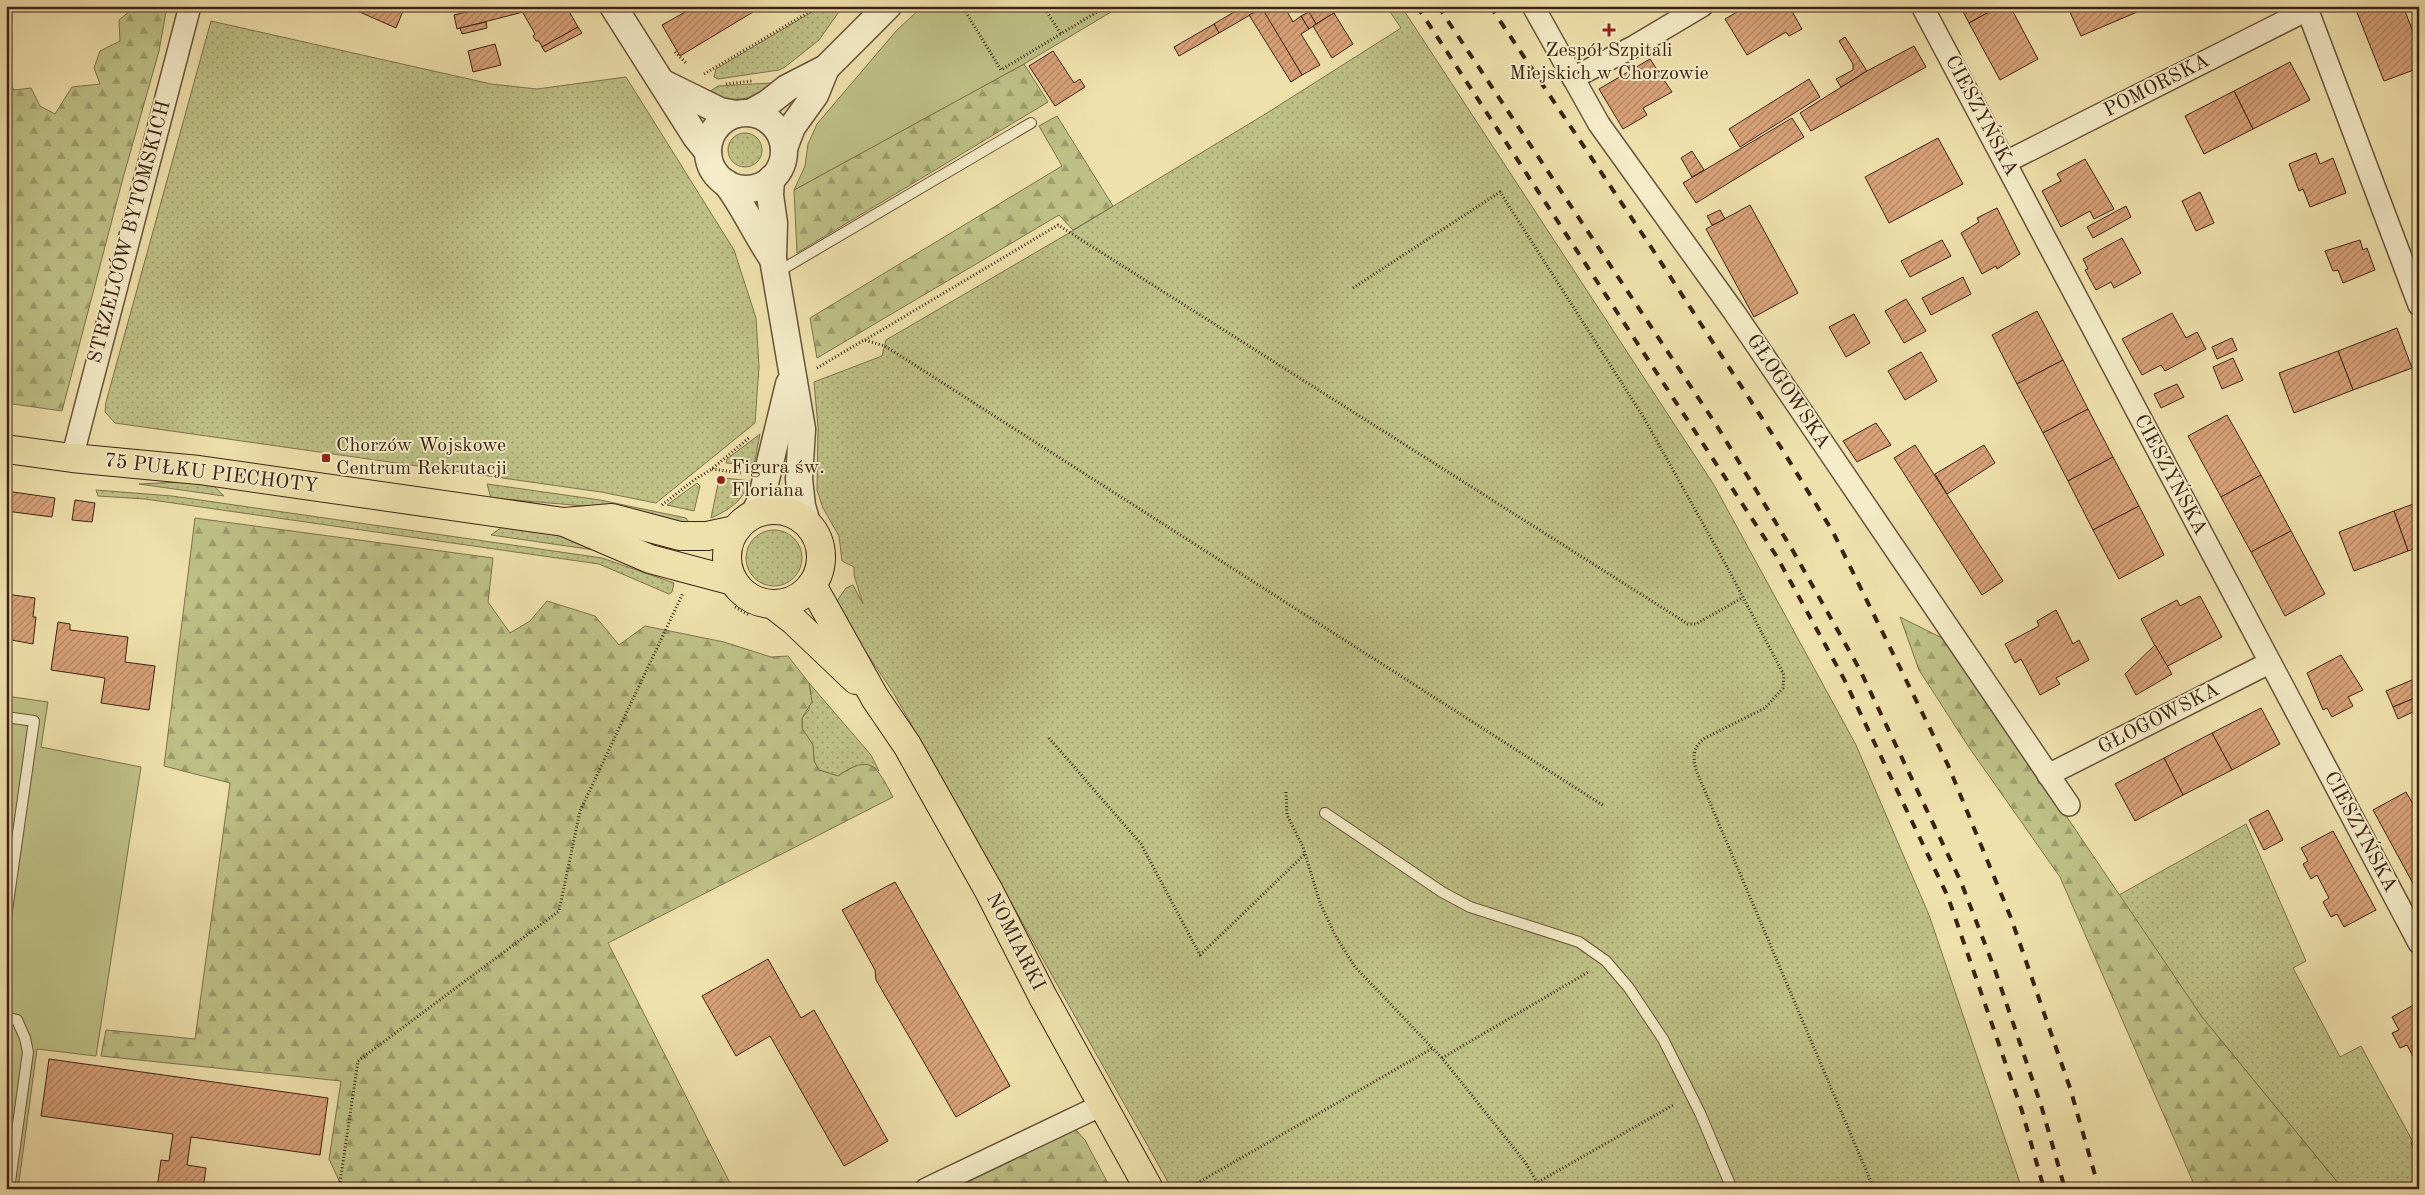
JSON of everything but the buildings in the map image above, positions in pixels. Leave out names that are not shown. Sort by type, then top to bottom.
[{"type":"main road","name":"75 PUŁKU PIECHOTY","points":[[6,448],[72,458],[200,470],[564,522],[612,518],[687,537],[707,536],[744,522]]},
{"type":"main road","points":[[776,510],[798,516],[807,523],[817,536],[821,552],[820,568],[812,585],[801,596],[788,602],[772,604],[757,601],[743,593],[734,581],[727,561],[730,540],[744,522],[776,510]]},
{"type":"main road","name":"75 PUŁKU PIECHOTY","points":[[564,522],[650,559],[734,581]]},
{"type":"main road","name":"NOMIARKI","points":[[812,585],[989,891],[1043,997],[1149,1189]]},
{"type":"main road","name":"NOMIARKI","points":[[772,604],[794,621],[876,698]]},
{"type":"street","name":"STRZELCÓW BYTOMSKICH","points":[[72,458],[190,6]]},
{"type":"street","points":[[613,6],[663,82],[696,137],[708,152],[713,170],[738,198],[751,227],[774,267]]},
{"type":"street","points":[[708,152],[713,131],[723,121],[768,103],[787,88],[826,68],[888,6]]},
{"type":"street","name":"GŁOGOWSKA","points":[[1533,6],[1598,124],[1734,312],[2069,806]]},
{"type":"street","points":[[1573,78],[1633,47],[1702,6]]},
{"type":"street","name":"CIESZYŃSKA","points":[[1922,6],[2419,943]]},
{"type":"street","points":[[2307,8],[2419,305]]},
{"type":"street","name":"POMORSKA","points":[[2006,162],[2307,8]]},
{"type":"street","points":[[726,183],[734,187],[754,188],[771,179],[781,165],[784,148],[792,127],[815,95],[826,68]]},
{"type":"street","points":[[663,82],[720,111],[759,115],[774,124],[782,139],[784,148]]},
{"type":"street","points":[[771,179],[770,195],[774,223],[774,267],[801,372],[802,429],[799,479],[802,506],[807,523]]},
{"type":"street","points":[[744,522],[761,500],[801,372]]},
{"type":"street","name":"GŁOGOWSKA","points":[[2048,775],[2269,663]]},
{"type":"street","points":[[926,1189],[1102,1104]]},
{"type":"lane","points":[[774,267],[1031,123]]},
{"type":"lane","points":[[6,717],[34,721],[6,918]]},
{"type":"lane","points":[[1324,812],[1442,892],[1470,907],[1579,942],[1606,961],[1629,988],[1663,1039],[1691,1095],[1732,1189]]},
{"type":"lane","points":[[6,1018],[17,1020],[25,1038],[28,1052],[9,1189]]},
{"type":"path","points":[[699,77],[819,6]]},
{"type":"path","points":[[962,6],[1000,70],[1107,6]]},
{"type":"path","points":[[1043,6],[1061,34]]},
{"type":"path","points":[[672,49],[692,70]]},
{"type":"path","points":[[1353,288],[1500,192],[1644,418],[1784,675],[1783,688],[1765,708],[1696,744],[1693,756],[1696,770],[1874,1189]]},
{"type":"path","points":[[801,372],[864,340],[1058,224],[1688,624],[1696,624],[1742,598]]},
{"type":"path","points":[[864,340],[885,346],[1604,806]]},
{"type":"path","points":[[658,508],[694,480],[712,469],[757,432]]},
{"type":"path","points":[[712,469],[747,474]]},
{"type":"path","points":[[339,1189],[358,1061],[559,911],[580,811],[680,603]]},
{"type":"path","points":[[1049,738],[1140,844],[1200,955],[1305,854]]},
{"type":"path","points":[[1286,792],[1287,815],[1305,854],[1320,903],[1335,935],[1356,966],[1378,993],[1442,1058],[1525,1162],[1541,1189]]},
{"type":"path","points":[[1442,1058],[1606,961]]},
{"type":"path","points":[[1194,1185],[1433,1048]]},
{"type":"path","points":[[1526,1189],[1691,1095]]},
{"type":"green space","points":[[136,6],[167,6],[159,51],[123,178],[62,411],[6,403],[6,77],[14,90],[31,88],[40,106],[55,114],[72,87],[100,84],[94,68],[100,51],[120,41],[119,20]]},
{"type":"green space","points":[[822,6],[843,6],[819,40],[785,67],[779,70],[718,79],[714,77],[716,69]]},
{"type":"green space","points":[[923,6],[1121,6],[1024,64],[794,190],[805,166],[808,144],[817,124],[897,30]]},
{"type":"green space","points":[[1386,6],[1401,6],[1714,485],[1856,745],[1929,915],[2022,1189],[1172,1189],[893,692],[834,605],[846,588],[853,585],[863,604],[854,575],[854,567],[842,561],[839,536],[823,508],[817,490],[818,427],[814,382],[882,356],[886,340],[1069,233],[1267,113],[1401,28]]},
{"type":"green space","points":[[211,21],[491,84],[537,89],[626,77],[734,250],[756,318],[759,367],[755,423],[656,503],[601,492],[115,423],[105,412],[106,402]]},
{"type":"green space","points":[[1024,64],[1048,102],[797,253],[794,190]]},
{"type":"green space","points":[[771,83],[774,87],[758,95],[742,99],[726,98],[709,92],[718,86]]},
{"type":"green space","points":[[1057,116],[1113,206],[1073,230],[1059,215],[817,358],[810,318],[1062,166],[1039,126]]},
{"type":"green space","points":[[745,133],[752,134],[757,138],[761,143],[761,157],[757,162],[752,166],[745,167],[738,166],[733,162],[729,157],[728,150],[729,143],[733,138],[738,134]]},
{"type":"green space","points":[[760,434],[754,465],[726,463],[727,459]]},
{"type":"green space","points":[[725,478],[750,481],[735,504],[711,518],[718,484]]},
{"type":"green space","points":[[180,482],[213,485],[224,496],[139,484]]},
{"type":"green space","points":[[697,483],[700,486],[694,511],[667,505]]},
{"type":"green space","points":[[487,484],[600,500],[686,518],[690,524],[608,508],[491,498]]},
{"type":"green space","points":[[96,490],[172,496],[602,558],[674,583],[672,592],[669,594],[599,564],[145,499],[98,496]]},
{"type":"green space","points":[[195,518],[493,558],[488,602],[510,633],[530,621],[547,601],[595,616],[619,645],[645,626],[724,642],[771,657],[788,656],[809,683],[812,702],[802,718],[802,728],[813,745],[814,761],[819,770],[838,776],[859,765],[866,764],[872,766],[882,777],[893,797],[608,943],[733,1189],[639,1189],[634,1182],[621,1189],[343,1189],[329,1159],[341,1081],[101,1056],[106,1030],[195,1039],[230,783],[164,766]]},
{"type":"green space","points":[[502,527],[569,538],[608,552],[491,535]]},
{"type":"green space","points":[[774,530],[785,532],[794,538],[800,547],[802,558],[800,569],[794,578],[785,584],[774,586],[763,584],[754,578],[748,569],[746,558],[748,547],[754,538],[763,532]]},
{"type":"green space","points":[[1900,617],[1948,641],[2202,1017],[2343,1189],[2196,1189],[2060,877],[1968,746],[1919,670]]},
{"type":"green space","points":[[809,683],[871,755],[879,771],[868,765],[858,765],[838,776],[819,770],[814,761],[813,745],[802,729],[802,718],[809,710],[811,693]]},
{"type":"green space","points":[[6,696],[48,702],[41,747],[141,767],[96,1056],[37,1049],[18,1189],[6,1189]]},
{"type":"green space","points":[[2246,824],[2306,961],[2293,968],[2340,1057],[2361,1046],[2419,1153],[2419,1189],[2343,1189],[2202,1017],[2119,895]]},
{"type":"green space","points":[[1075,1129],[1085,1140],[1111,1189],[954,1189]]},
{"type":"railway","points":[[1417,6],[1777,557],[1844,679],[1948,897],[2022,1111],[2044,1189]]},
{"type":"railway","points":[[1438,6],[1717,426],[1793,551],[1860,670],[1961,882],[1995,970],[2041,1105],[2065,1189]]},
{"type":"railway","points":[[1490,6],[1651,247],[1780,446],[1833,532],[1948,765],[2011,918],[2070,1088],[2099,1189]]},
{"type":"place","name":"Zespół Szpitali Miejskich w Chorzowie","points":[[1609,30]]},
{"type":"place","name":"Chorzów Wojskowe Centrum Rekrutacji","points":[[326,458]]},
{"type":"place","name":"Figura św. Floriana","points":[[721,480]]}]
